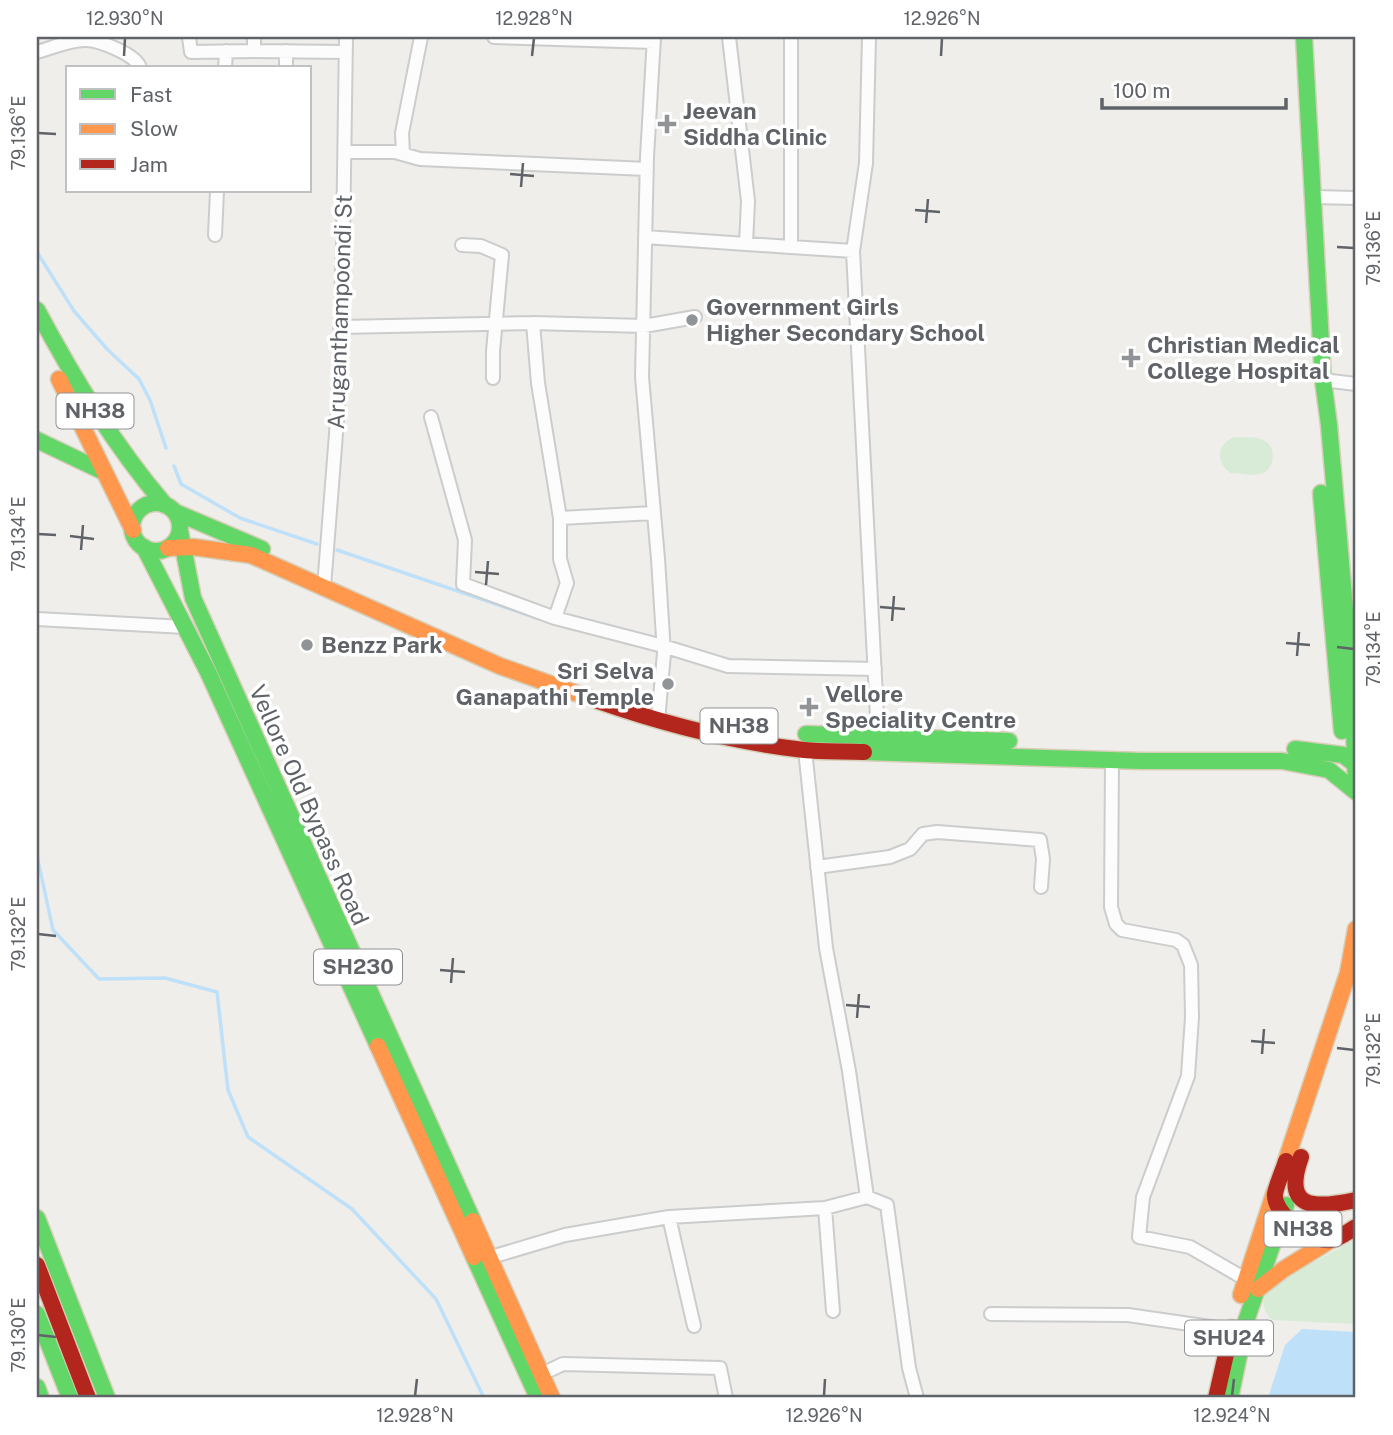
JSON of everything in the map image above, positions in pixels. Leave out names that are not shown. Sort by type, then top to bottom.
[{"type":"main road","points":[[1304,37],[1323,380],[1319,464],[1351,752],[1349,781]]},
{"type":"main road","name":"NH38","points":[[37,310],[75,382],[147,485],[170,508],[500,666],[725,737],[805,750],[1112,760],[1282,761],[1329,770],[1349,781],[1356,792]]},
{"type":"main road","name":"NH38","points":[[37,338],[139,543],[156,551],[177,542],[251,555],[324,582]]},
{"type":"main road","points":[[37,440],[102,471]]},
{"type":"main road","points":[[133,530],[133,523],[139,511],[151,504],[170,508]]},
{"type":"main road","name":"NH38","points":[[170,508],[177,542]]},
{"type":"main road","name":"Vellore Old Bypass Road","points":[[177,542],[193,598],[207,631],[552,1398]]},
{"type":"main road","name":"Vellore Old Bypass Road","points":[[144,547],[208,671],[538,1398]]},
{"type":"main road","name":"NH38","points":[[658,715],[806,734],[1351,752]]},
{"type":"main road","name":"NH38","points":[[1356,929],[1348,973],[1278,1183],[1276,1203],[1284,1223],[1317,1237],[1331,1240],[1356,1227]]},
{"type":"main road","points":[[1284,1223],[1295,1174],[1356,985]]},
{"type":"main road","name":"NH38","points":[[1295,1174],[1293,1184],[1296,1194],[1304,1200],[1332,1206],[1356,1200]]},
{"type":"main road","name":"SHU24","points":[[1230,1398],[1252,1284],[1278,1183]]},
{"type":"main road","points":[[1252,1284],[1266,1242],[1284,1223],[1332,1206]]},
{"type":"main road","points":[[37,1218],[107,1398]]},
{"type":"main road","points":[[1252,1284],[1284,1269],[1331,1240]]},
{"type":"main road","points":[[37,1265],[87,1394],[100,1381]]},
{"type":"main road","name":"SHU24","points":[[1216,1398],[1231,1330],[1252,1284]]},
{"type":"main road","points":[[37,1314],[69,1398]]},
{"type":"main road","points":[[37,1387],[41,1398]]},
{"type":"street","points":[[190,37],[191,52],[346,52]]},
{"type":"street","points":[[254,37],[254,51]]},
{"type":"street","name":"Aruganthampoondi St","points":[[324,582],[338,408],[346,37]]},
{"type":"street","points":[[403,155],[402,133],[421,37]]},
{"type":"street","points":[[494,37],[654,40],[647,169],[642,377],[663,646],[658,715]]},
{"type":"street","points":[[729,37],[748,201],[746,243]]},
{"type":"street","points":[[791,37],[791,247]]},
{"type":"street","points":[[869,37],[866,163],[853,251],[878,736]]},
{"type":"street","points":[[37,52],[88,40],[128,54],[135,58],[139,66]]},
{"type":"street","points":[[225,66],[226,51]]},
{"type":"street","points":[[286,51],[286,66]]},
{"type":"street","points":[[345,152],[395,152],[420,159],[647,169]]},
{"type":"street","points":[[215,234],[218,192]]},
{"type":"street","points":[[1312,197],[1356,198]]},
{"type":"street","points":[[646,237],[853,251]]},
{"type":"street","points":[[462,245],[481,246],[502,255],[493,378]]},
{"type":"street","points":[[341,327],[533,323],[644,326],[695,317]]},
{"type":"street","points":[[533,323],[538,383],[560,518],[560,559],[567,583],[555,618]]},
{"type":"street","points":[[1323,380],[1356,384]]},
{"type":"street","points":[[431,416],[465,540],[463,584],[555,618],[728,666],[876,669]]},
{"type":"street","points":[[560,518],[654,513]]},
{"type":"street","points":[[37,619],[185,627]]},
{"type":"street","points":[[805,750],[826,948],[849,1071],[867,1197]]},
{"type":"street","points":[[1112,760],[1111,907],[1116,924],[1122,930],[1176,940],[1184,945],[1191,965],[1192,1017],[1188,1076],[1143,1197],[1139,1237],[1190,1247],[1252,1284]]},
{"type":"street","points":[[817,867],[890,858],[910,849],[923,834],[937,832],[1040,840],[1041,887]]},
{"type":"street","points":[[488,1258],[565,1235],[669,1217],[825,1208],[867,1197],[887,1205],[909,1367],[917,1398]]},
{"type":"street","points":[[825,1208],[833,1311]]},
{"type":"street","points":[[669,1217],[694,1326]]},
{"type":"street","points":[[991,1314],[1128,1315],[1231,1330]]},
{"type":"street","points":[[546,1372],[563,1364],[720,1368],[726,1398]]},
{"type":"green space","points":[[1234,437],[1256,438],[1268,443],[1273,458],[1268,469],[1256,475],[1230,473],[1222,463],[1220,454],[1224,444]]},
{"type":"green space","points":[[1356,1239],[1356,1324],[1272,1320],[1264,1304],[1268,1287]]},
{"type":"water","points":[[1302,1329],[1356,1332],[1356,1398],[1268,1398],[1285,1345]]},
{"type":"waterway","points":[[37,252],[74,311],[107,349],[139,379],[150,400],[166,448]]},
{"type":"waterway","points":[[174,466],[181,484],[240,518],[317,544]]},
{"type":"waterway","points":[[337,550],[540,619]]},
{"type":"waterway","points":[[37,856],[53,930],[99,979],[165,978],[217,992],[228,1090],[248,1137],[352,1209],[436,1299],[484,1398]]},
{"type":"traffic: fast","points":[[1304,37],[1323,380],[1353,701],[1356,784]]},
{"type":"traffic: fast","points":[[37,310],[96,411],[165,505]]},
{"type":"traffic: fast","points":[[37,440],[102,471]]},
{"type":"traffic: fast","points":[[1321,493],[1342,731]]},
{"type":"traffic: fast","points":[[156,503],[173,510],[180,527],[173,544],[156,551],[139,544],[132,527],[139,510],[156,503]]},
{"type":"traffic: fast","points":[[175,512],[262,549]]},
{"type":"traffic: fast","points":[[180,531],[193,598],[473,1221]]},
{"type":"traffic: fast","points":[[144,547],[208,672],[378,1046]]},
{"type":"traffic: fast","points":[[806,734],[1009,741]]},
{"type":"traffic: fast","points":[[1295,749],[1343,755],[1356,765]]},
{"type":"traffic: fast","points":[[864,752],[1141,761],[1282,761],[1329,770],[1356,792]]},
{"type":"traffic: fast","points":[[1230,1398],[1246,1321],[1286,1205]]},
{"type":"traffic: fast","points":[[37,1218],[107,1398]]},
{"type":"traffic: fast","points":[[474,1257],[538,1398]]},
{"type":"traffic: fast","points":[[37,1314],[70,1398]]},
{"type":"traffic: fast","points":[[37,1387],[41,1398]]},
{"type":"traffic: slow","points":[[59,379],[133,530]]},
{"type":"traffic: slow","points":[[168,548],[193,547],[251,555],[500,666],[598,701]]},
{"type":"traffic: slow","points":[[1286,1161],[1348,973],[1356,929]]},
{"type":"traffic: slow","points":[[378,1046],[474,1257]]},
{"type":"traffic: slow","points":[[1241,1295],[1275,1191]]},
{"type":"traffic: slow","points":[[473,1221],[552,1398]]},
{"type":"traffic: slow","points":[[1258,1289],[1284,1269],[1331,1240]]},
{"type":"traffic: jam","points":[[598,701],[674,725],[725,737],[804,750],[864,752]]},
{"type":"traffic: jam","points":[[1301,1157],[1296,1174],[1296,1187],[1299,1196],[1306,1202],[1327,1205],[1356,1200]]},
{"type":"traffic: jam","points":[[1286,1161],[1275,1194],[1276,1202],[1295,1226],[1323,1240],[1337,1238],[1356,1227]]},
{"type":"traffic: jam","points":[[37,1265],[88,1398]]},
{"type":"traffic: jam","points":[[1216,1398],[1232,1328]]},
{"type":"place","name":"Jeevan Siddha Clinic","points":[[667,124]]},
{"type":"place","name":"Government Girls Higher Secondary School","points":[[692,320]]},
{"type":"place","name":"Christian Medical College Hospital","points":[[1131,358]]},
{"type":"place","name":"Benzz Park","points":[[307,645]]},
{"type":"place","name":"Sri Selva Ganapathi Temple","points":[[668,684]]},
{"type":"place","name":"Vellore Speciality Centre","points":[[809,707]]}]
